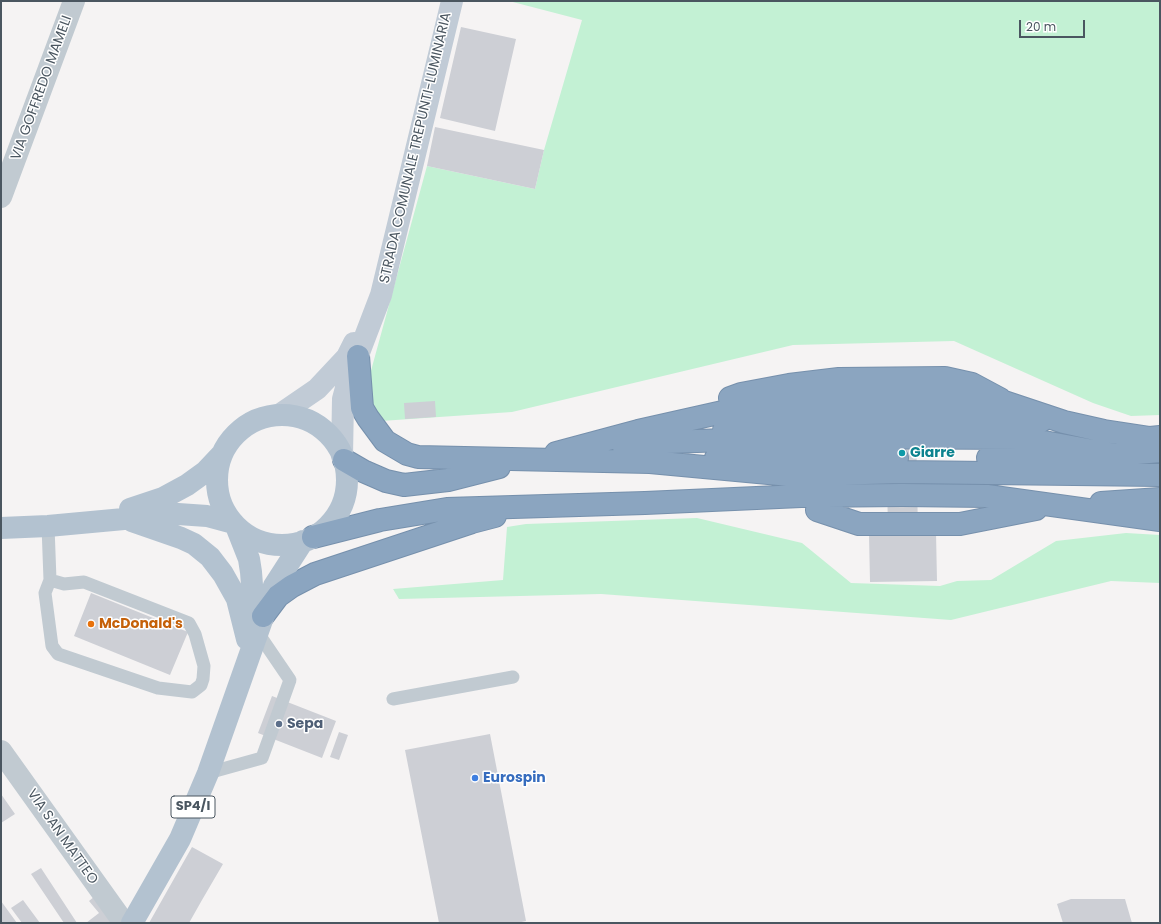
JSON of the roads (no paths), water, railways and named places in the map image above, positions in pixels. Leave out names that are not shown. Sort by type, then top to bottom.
[{"type":"highway","points":[[358,356],[362,408],[379,434],[394,447],[407,454],[433,458],[650,462],[790,475],[902,472],[1159,475]]},
{"type":"highway","points":[[343,458],[380,479],[404,485],[448,480],[638,431],[745,407],[815,401],[940,399],[1004,402],[1064,422],[1104,431],[1150,438],[1160,437]]},
{"type":"highway","points":[[531,459],[666,442],[759,423],[946,418],[1064,422]]},
{"type":"highway","points":[[666,442],[820,437],[1022,438],[1115,455]]},
{"type":"highway","points":[[650,462],[747,456],[1018,458],[1115,455],[1160,451]]},
{"type":"highway","points":[[1018,458],[1159,475]]},
{"type":"highway","points":[[308,539],[380,520],[447,509],[886,495],[987,496],[1160,520]]},
{"type":"highway","points":[[723,500],[817,510],[859,524],[960,524],[1051,506],[1160,499]]},
{"type":"highway","points":[[256,630],[278,596],[292,586],[316,574],[472,522],[536,506]]},
{"type":"main road","name":"STRADA COMUNALE TREPUNTI-LUMINARIA","points":[[381,295],[452,1]]},
{"type":"main road","points":[[256,630],[279,576],[308,539],[330,523],[342,504],[347,482],[343,458],[343,399],[347,384],[381,295]]},
{"type":"main road","points":[[279,415],[317,389],[347,357],[381,295]]},
{"type":"main road","points":[[91,521],[150,502],[174,492],[205,472],[222,454],[230,441],[248,424],[263,418],[279,415],[297,417],[313,423],[334,441],[343,458]]},
{"type":"main road","points":[[222,454],[217,472],[218,491],[223,508],[235,524],[250,537],[267,543],[285,544],[308,539]]},
{"type":"main road","points":[[1,528],[48,526],[119,518],[178,514],[207,516],[235,524]]},
{"type":"main road","points":[[119,518],[181,538],[194,544],[210,557],[223,574],[256,630]]},
{"type":"main road","points":[[235,524],[249,559],[256,630]]},
{"type":"main road","name":"SP4/I","points":[[132,923],[180,839],[208,773],[256,630]]},
{"type":"street","name":"VIA GOFFREDO MAMELI","points":[[1,197],[74,1]]},
{"type":"street","name":"VIA SAN MATTEO","points":[[1,751],[124,923]]},
{"type":"lane","points":[[48,526],[50,580],[45,593],[52,646],[58,654],[158,688],[192,692],[201,685],[204,666],[194,630],[189,623],[84,582],[64,584],[50,580]]},
{"type":"lane","points":[[208,773],[262,758],[290,680],[256,630]]},
{"type":"lane","points":[[393,699],[513,677]]},
{"type":"place","name":"Giarre","points":[[902,453]]},
{"type":"place","name":"McDonald's","points":[[91,624]]},
{"type":"place","name":"Sepa","points":[[279,724]]},
{"type":"place","name":"Eurospin","points":[[475,778]]}]
